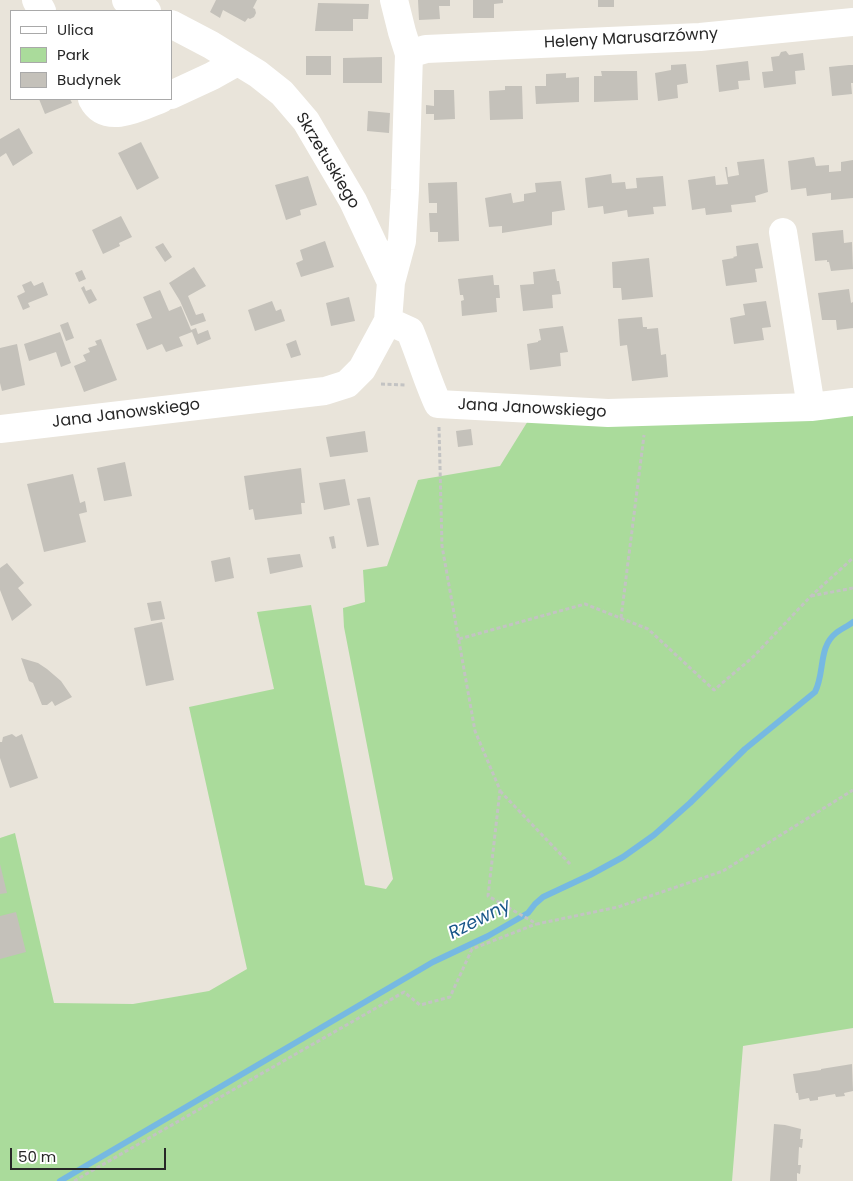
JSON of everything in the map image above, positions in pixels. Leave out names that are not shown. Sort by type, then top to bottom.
[{"type":"street","points":[[126,0],[145,10]]},
{"type":"street","points":[[347,384],[362,369],[388,321],[391,282],[402,242],[409,54],[394,0]]},
{"type":"street","name":"Heleny Marusarzówny","points":[[409,54],[426,49],[700,37],[853,22]]},
{"type":"street","name":"Skrzetuskiego","points":[[172,25],[211,45],[258,74],[282,94],[306,121],[353,201],[391,282]]},
{"type":"street","points":[[172,95],[212,76],[236,62]]},
{"type":"street","points":[[92,100],[103,111],[115,113],[129,111],[158,100]]},
{"type":"street","points":[[783,232],[810,407]]},
{"type":"street","points":[[388,321],[410,331],[435,396]]},
{"type":"street","name":"Jana Janowskiego","points":[[0,429],[325,391],[347,384]]},
{"type":"street","name":"Jana Janowskiego","points":[[435,396],[608,413],[810,407],[853,402]]},
{"type":"path","points":[[347,384],[390,384],[435,396],[442,546],[475,731],[500,790],[570,864]]},
{"type":"path","points":[[621,618],[646,412]]},
{"type":"path","points":[[459,639],[585,604],[648,629],[714,690],[753,657],[811,596],[853,558]]},
{"type":"path","points":[[811,596],[853,588]]},
{"type":"path","points":[[500,790],[488,896],[537,924]]},
{"type":"path","points":[[74,1181],[404,992],[420,1005],[450,997],[472,950],[537,924],[618,907],[723,870],[853,790]]},
{"type":"green space","points":[[853,411],[853,1028],[743,1046],[732,1181],[0,1181],[0,838],[15,833],[54,1003],[133,1004],[209,991],[247,969],[189,707],[274,689],[257,612],[311,605],[365,885],[386,889],[393,879],[344,627],[343,608],[365,602],[363,570],[387,566],[418,480],[500,466],[531,416]]},
{"type":"building","points":[[216,0],[257,0],[253,8],[256,13],[254,17],[248,18],[245,22],[223,10],[220,18],[210,12]]},
{"type":"building","points":[[418,0],[450,0],[450,6],[439,6],[440,19],[419,20]]},
{"type":"building","points":[[473,0],[503,0],[503,3],[494,4],[494,18],[473,18]]},
{"type":"building","points":[[598,0],[614,0],[614,7],[598,7]]},
{"type":"building","points":[[318,3],[369,4],[368,19],[353,19],[353,31],[315,31]]},
{"type":"building","points":[[786,51],[789,55],[803,53],[805,70],[795,71],[796,84],[764,88],[762,72],[773,71],[771,57],[779,56],[781,52]]},
{"type":"building","points":[[306,56],[331,56],[331,75],[306,75]]},
{"type":"building","points":[[382,57],[382,83],[343,83],[343,58]]},
{"type":"building","points":[[748,61],[750,80],[738,81],[739,89],[719,92],[716,65]]},
{"type":"building","points":[[686,64],[688,83],[677,85],[678,98],[658,101],[655,73],[671,70],[671,65]]},
{"type":"building","points":[[853,65],[852,94],[832,96],[829,67]]},
{"type":"building","points":[[601,71],[637,71],[638,100],[594,102],[594,76],[602,76]]},
{"type":"building","points":[[566,73],[566,78],[579,77],[579,102],[536,104],[535,86],[546,86],[546,74]]},
{"type":"building","points":[[505,86],[522,86],[523,119],[490,120],[489,91],[505,90]]},
{"type":"building","points":[[434,90],[454,90],[455,119],[434,120],[434,114],[426,114],[426,105],[434,106]]},
{"type":"building","points":[[39,100],[70,100],[72,103],[45,114]]},
{"type":"building","points":[[368,111],[390,113],[389,133],[367,131]]},
{"type":"building","points":[[19,128],[33,153],[13,166],[6,153],[0,157],[0,139]]},
{"type":"building","points":[[141,142],[159,178],[137,190],[118,153]]},
{"type":"building","points":[[814,157],[816,166],[829,165],[829,172],[841,171],[841,162],[853,160],[853,198],[831,200],[831,193],[807,196],[806,188],[791,190],[788,161]]},
{"type":"building","points":[[764,159],[768,192],[755,196],[756,202],[731,205],[732,212],[706,215],[705,208],[692,210],[688,180],[715,176],[716,185],[728,184],[725,167],[727,167],[728,177],[739,175],[737,162]]},
{"type":"building","points":[[611,174],[612,183],[625,182],[626,189],[637,188],[636,178],[663,176],[666,206],[653,207],[654,214],[628,217],[627,210],[604,214],[603,206],[588,208],[585,178]]},
{"type":"building","points":[[308,176],[317,205],[300,210],[301,215],[286,220],[275,185]]},
{"type":"building","points":[[561,181],[565,210],[552,212],[552,225],[502,233],[502,226],[489,227],[485,198],[511,193],[513,203],[524,201],[524,194],[536,192],[535,183]]},
{"type":"building","points":[[457,182],[459,241],[438,242],[438,232],[430,232],[429,213],[437,213],[437,203],[429,203],[428,183]]},
{"type":"building","points":[[121,216],[132,237],[119,243],[120,246],[103,254],[92,230]]},
{"type":"building","points":[[843,230],[844,243],[852,242],[853,269],[831,271],[827,260],[815,261],[812,233]]},
{"type":"building","points":[[325,241],[334,267],[301,277],[296,263],[303,260],[300,250]]},
{"type":"building","points":[[163,243],[172,257],[165,262],[155,247]]},
{"type":"building","points":[[758,243],[763,268],[755,269],[757,282],[726,286],[722,260],[737,256],[736,246]]},
{"type":"building","points":[[649,258],[653,297],[622,300],[621,288],[613,288],[612,262]]},
{"type":"building","points":[[194,267],[206,286],[188,296],[196,315],[203,313],[206,321],[191,326],[180,301],[169,283]]},
{"type":"building","points":[[555,269],[561,294],[552,295],[553,308],[523,311],[520,285],[534,284],[533,272]]},
{"type":"building","points":[[82,270],[86,279],[79,282],[75,273]]},
{"type":"building","points":[[493,275],[494,285],[499,285],[500,298],[496,298],[497,312],[462,316],[461,301],[464,300],[463,295],[460,295],[458,279]]},
{"type":"building","points":[[31,281],[34,286],[43,282],[48,295],[28,303],[30,307],[23,310],[17,296],[25,292],[22,285]]},
{"type":"building","points":[[84,286],[86,291],[91,289],[97,300],[89,304],[81,288]]},
{"type":"building","points":[[849,289],[851,303],[853,302],[853,328],[837,330],[836,320],[822,320],[818,293]]},
{"type":"building","points":[[160,290],[169,311],[181,306],[191,330],[196,328],[198,334],[208,330],[211,339],[197,345],[192,332],[179,337],[183,346],[166,352],[162,344],[147,350],[136,324],[152,318],[143,297]]},
{"type":"building","points":[[349,297],[355,321],[331,326],[326,303]]},
{"type":"building","points":[[272,301],[276,311],[281,309],[285,321],[255,331],[248,310]]},
{"type":"building","points":[[766,301],[771,327],[762,328],[764,340],[734,344],[730,318],[745,315],[743,304]]},
{"type":"building","points":[[642,317],[643,327],[647,327],[647,329],[658,328],[661,355],[666,354],[668,377],[632,381],[627,345],[620,346],[618,319]]},
{"type":"building","points":[[68,322],[74,338],[66,341],[60,325]]},
{"type":"building","points":[[563,326],[568,352],[560,353],[561,366],[530,370],[527,344],[541,340],[539,329]]},
{"type":"building","points":[[60,332],[71,363],[61,367],[56,352],[29,361],[24,344]]},
{"type":"building","points":[[101,339],[117,380],[84,392],[74,366],[86,361],[83,355],[90,352],[88,348],[97,345],[95,341]]},
{"type":"building","points":[[296,340],[301,355],[291,358],[286,344]]},
{"type":"building","points":[[17,344],[25,385],[2,391],[0,383],[0,348]]},
{"type":"building","points":[[471,429],[473,445],[458,447],[456,431]]},
{"type":"building","points":[[365,431],[368,452],[330,457],[326,437]]},
{"type":"building","points":[[125,462],[132,496],[104,501],[97,468]]},
{"type":"building","points":[[301,468],[305,503],[301,503],[302,514],[255,520],[253,509],[249,510],[244,476]]},
{"type":"building","points":[[73,474],[80,503],[85,501],[87,512],[79,514],[86,542],[44,552],[27,484]]},
{"type":"building","points":[[345,479],[350,505],[324,510],[319,483]]},
{"type":"building","points":[[370,497],[379,545],[367,547],[357,499]]},
{"type":"building","points":[[334,536],[336,548],[332,549],[329,537]]},
{"type":"building","points":[[300,554],[303,567],[270,574],[267,558]]},
{"type":"building","points":[[230,557],[234,578],[215,582],[211,561]]},
{"type":"building","points":[[7,563],[24,583],[18,588],[32,605],[12,621],[0,590],[0,568]]},
{"type":"building","points":[[161,601],[165,619],[151,621],[147,603]]},
{"type":"building","points":[[162,622],[174,680],[146,686],[134,628]]},
{"type":"building","points":[[21,658],[38,663],[47,669],[61,681],[72,697],[55,706],[52,701],[47,705],[42,705],[33,683],[29,681]]},
{"type":"building","points":[[12,734],[16,737],[22,734],[38,778],[10,788],[0,758],[0,742],[2,742],[3,737]]},
{"type":"building","points":[[0,864],[7,893],[0,894]]},
{"type":"building","points":[[16,912],[26,952],[0,959],[0,916]]},
{"type":"building","points":[[852,1064],[853,1091],[844,1093],[845,1096],[836,1097],[835,1094],[818,1097],[818,1100],[810,1101],[809,1098],[799,1100],[793,1074]]},
{"type":"building","points":[[774,1124],[801,1129],[800,1139],[803,1139],[802,1148],[799,1147],[798,1165],[801,1165],[800,1174],[797,1173],[797,1181],[770,1181]]},
{"type":"waterway","name":"Rzewny","points":[[60,1181],[433,962],[488,936],[528,913],[543,897],[623,857],[654,835],[745,749],[815,692],[824,653],[830,639],[853,622]]}]
